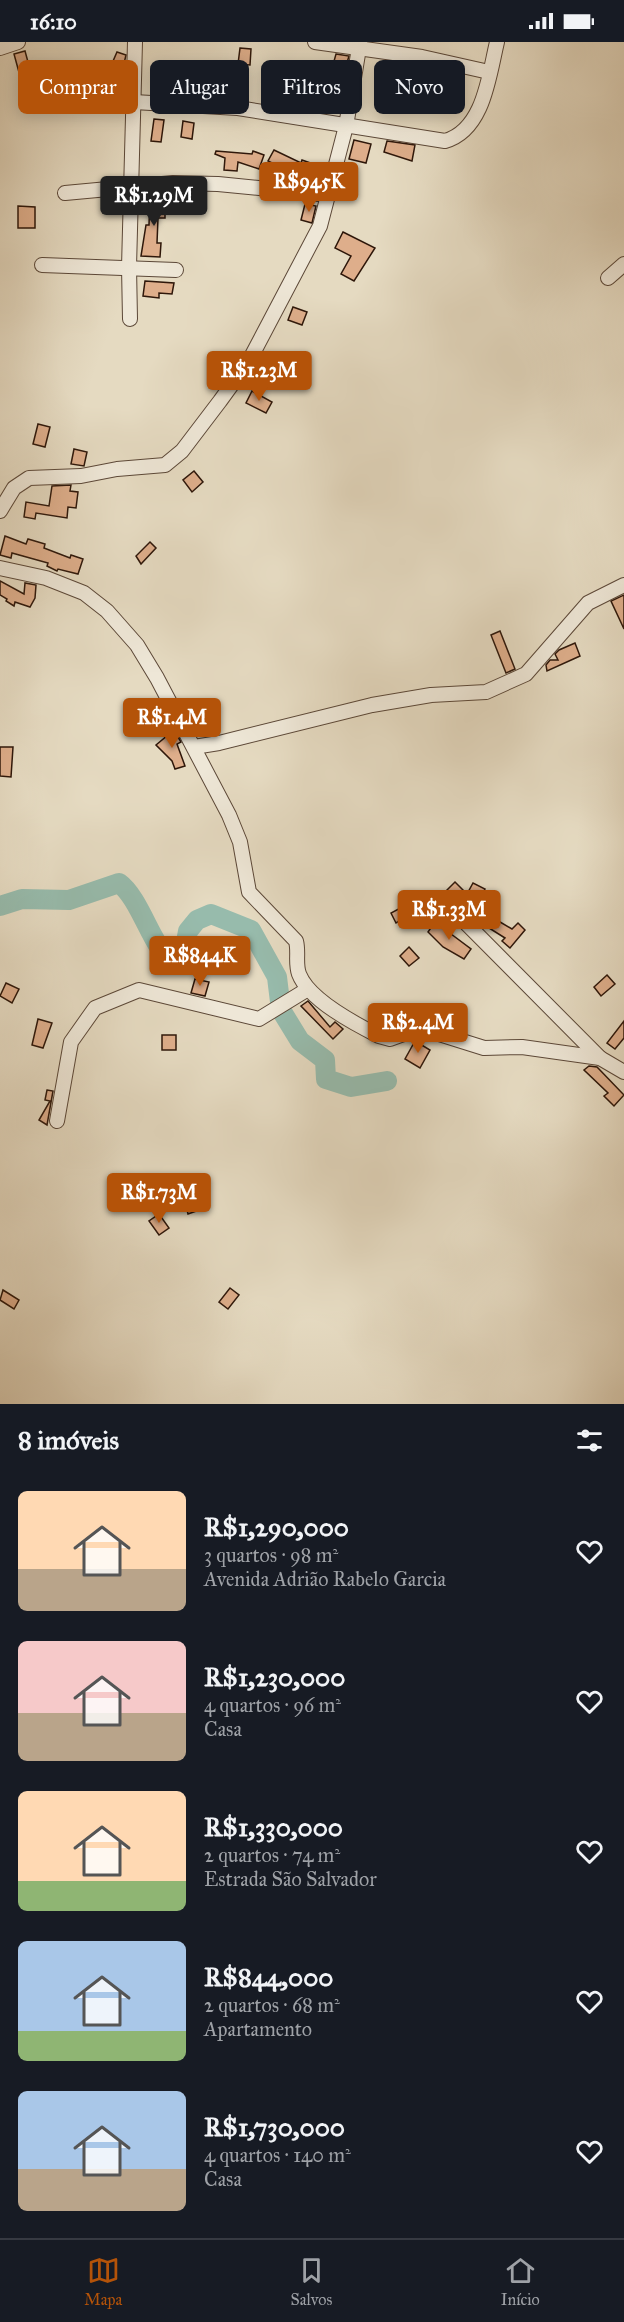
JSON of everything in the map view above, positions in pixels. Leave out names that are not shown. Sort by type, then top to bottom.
[{"type":"street","points":[[0,48],[18,42]]},
{"type":"street","points":[[135,42],[135,60]]},
{"type":"street","points":[[315,42],[360,45],[489,72]]},
{"type":"street","points":[[138,102],[238,108],[445,141],[454,138],[467,128],[482,99],[497,42]]},
{"type":"street","points":[[0,511],[14,488],[29,478],[151,468],[172,461],[249,361],[310,249],[329,195],[346,126],[360,45]]},
{"type":"street","points":[[130,319],[129,267],[134,114]]},
{"type":"street","points":[[65,194],[173,183],[218,184],[329,195]]},
{"type":"street","points":[[608,278],[624,264]]},
{"type":"street","points":[[42,266],[176,270]]},
{"type":"street","points":[[0,568],[68,585],[84,593],[107,611],[137,645],[194,747],[240,842],[249,892],[296,941],[298,970],[308,989],[317,999],[379,1036],[390,1039],[419,1031],[484,1048],[522,1047],[600,1058]]},
{"type":"street","points":[[194,747],[219,743],[372,705],[431,695],[486,692],[526,674],[588,603],[624,585]]},
{"type":"street","points":[[449,906],[600,1058],[624,1072]]},
{"type":"street","points":[[57,1121],[71,1042],[95,1008],[139,990],[259,1019],[308,989]]},
{"type":"building","points":[[240,48],[251,49],[250,65],[249,60],[238,60]]},
{"type":"building","points":[[25,51],[27,60],[18,60],[18,69],[14,54]]},
{"type":"building","points":[[117,52],[126,55],[125,60],[114,60]]},
{"type":"building","points":[[336,54],[349,56],[348,60],[334,60]]},
{"type":"building","points":[[154,119],[164,120],[161,142],[151,141]]},
{"type":"building","points":[[183,121],[194,123],[192,139],[181,137]]},
{"type":"building","points":[[354,140],[371,144],[366,163],[349,159]]},
{"type":"building","points":[[387,141],[415,145],[412,161],[384,152]]},
{"type":"building","points":[[274,150],[301,163],[302,160],[316,165],[310,182],[268,161]]},
{"type":"building","points":[[216,151],[252,154],[253,151],[264,155],[259,169],[238,162],[237,171],[224,170],[225,158],[215,154]]},
{"type":"building","points":[[150,195],[165,195],[165,218],[158,218],[157,243],[161,243],[160,257],[141,256],[146,225],[149,225]]},
{"type":"building","points":[[305,204],[316,206],[312,223],[301,220]]},
{"type":"building","points":[[18,206],[35,207],[35,228],[18,228]]},
{"type":"building","points":[[343,232],[375,248],[354,281],[341,274],[351,256],[335,248]]},
{"type":"building","points":[[145,281],[174,283],[172,294],[159,293],[159,298],[143,296]]},
{"type":"building","points":[[293,307],[307,312],[302,325],[288,320]]},
{"type":"building","points":[[252,391],[272,402],[266,413],[246,403]]},
{"type":"building","points":[[38,424],[50,427],[45,447],[33,444]]},
{"type":"building","points":[[74,449],[87,452],[84,466],[71,464]]},
{"type":"building","points":[[194,471],[203,482],[192,492],[183,480]]},
{"type":"building","points":[[71,485],[70,491],[78,492],[76,508],[68,507],[67,518],[36,513],[35,519],[24,517],[26,502],[49,506],[52,486]]},
{"type":"building","points":[[5,536],[26,544],[28,539],[45,544],[44,548],[70,558],[71,555],[83,559],[78,574],[58,569],[57,571],[47,566],[48,563],[12,553],[11,558],[0,555]]},
{"type":"building","points":[[150,542],[156,548],[141,564],[136,556]]},
{"type":"building","points":[[0,581],[24,594],[25,583],[36,585],[35,598],[30,607],[15,602],[14,606],[6,601],[7,599],[0,595]]},
{"type":"building","points":[[624,595],[624,629],[611,601]]},
{"type":"building","points":[[500,631],[515,669],[506,673],[491,635]]},
{"type":"building","points":[[575,643],[580,656],[547,671],[546,665],[550,660],[558,660],[555,654],[559,650]]},
{"type":"building","points":[[174,730],[181,742],[177,744],[185,766],[175,769],[172,761],[156,745]]},
{"type":"building","points":[[0,747],[13,747],[11,777],[0,776]]},
{"type":"building","points":[[455,882],[467,894],[473,883],[485,889],[474,909],[457,901],[447,890]]},
{"type":"building","points":[[406,905],[411,914],[396,923],[391,913]]},
{"type":"building","points":[[495,919],[512,929],[518,923],[525,930],[510,948],[502,941],[505,938],[489,928]]},
{"type":"building","points":[[435,922],[471,949],[464,959],[443,947],[428,932]]},
{"type":"building","points":[[409,947],[419,958],[409,966],[400,956]]},
{"type":"building","points":[[607,975],[615,984],[601,996],[594,987]]},
{"type":"building","points":[[195,979],[209,982],[205,996],[191,993]]},
{"type":"building","points":[[6,983],[19,989],[12,1003],[0,996]]},
{"type":"building","points":[[308,1001],[330,1027],[335,1022],[343,1029],[333,1039],[301,1006]]},
{"type":"building","points":[[38,1019],[52,1023],[43,1048],[32,1045]]},
{"type":"building","points":[[624,1021],[624,1038],[615,1049],[607,1043]]},
{"type":"building","points":[[162,1035],[176,1035],[176,1050],[162,1050]]},
{"type":"building","points":[[415,1041],[430,1050],[420,1068],[405,1059]]},
{"type":"building","points":[[589,1066],[597,1067],[624,1095],[614,1106],[604,1096],[608,1093],[584,1070]]},
{"type":"building","points":[[47,1090],[53,1091],[47,1125],[39,1120],[50,1101],[45,1100]]},
{"type":"building","points":[[197,1193],[202,1209],[188,1214],[184,1198]]},
{"type":"building","points":[[159,1214],[169,1228],[159,1235],[149,1221]]},
{"type":"building","points":[[230,1288],[239,1295],[228,1309],[219,1302]]},
{"type":"building","points":[[3,1290],[19,1300],[14,1309],[0,1300]]},
{"type":"waterway","points":[[0,906],[22,899],[69,900],[119,883],[127,890],[157,944],[169,957],[174,958],[183,958],[188,931],[197,920],[211,914],[251,930],[277,977],[281,1010],[300,1041],[325,1060],[326,1079],[351,1087],[387,1081]]}]
